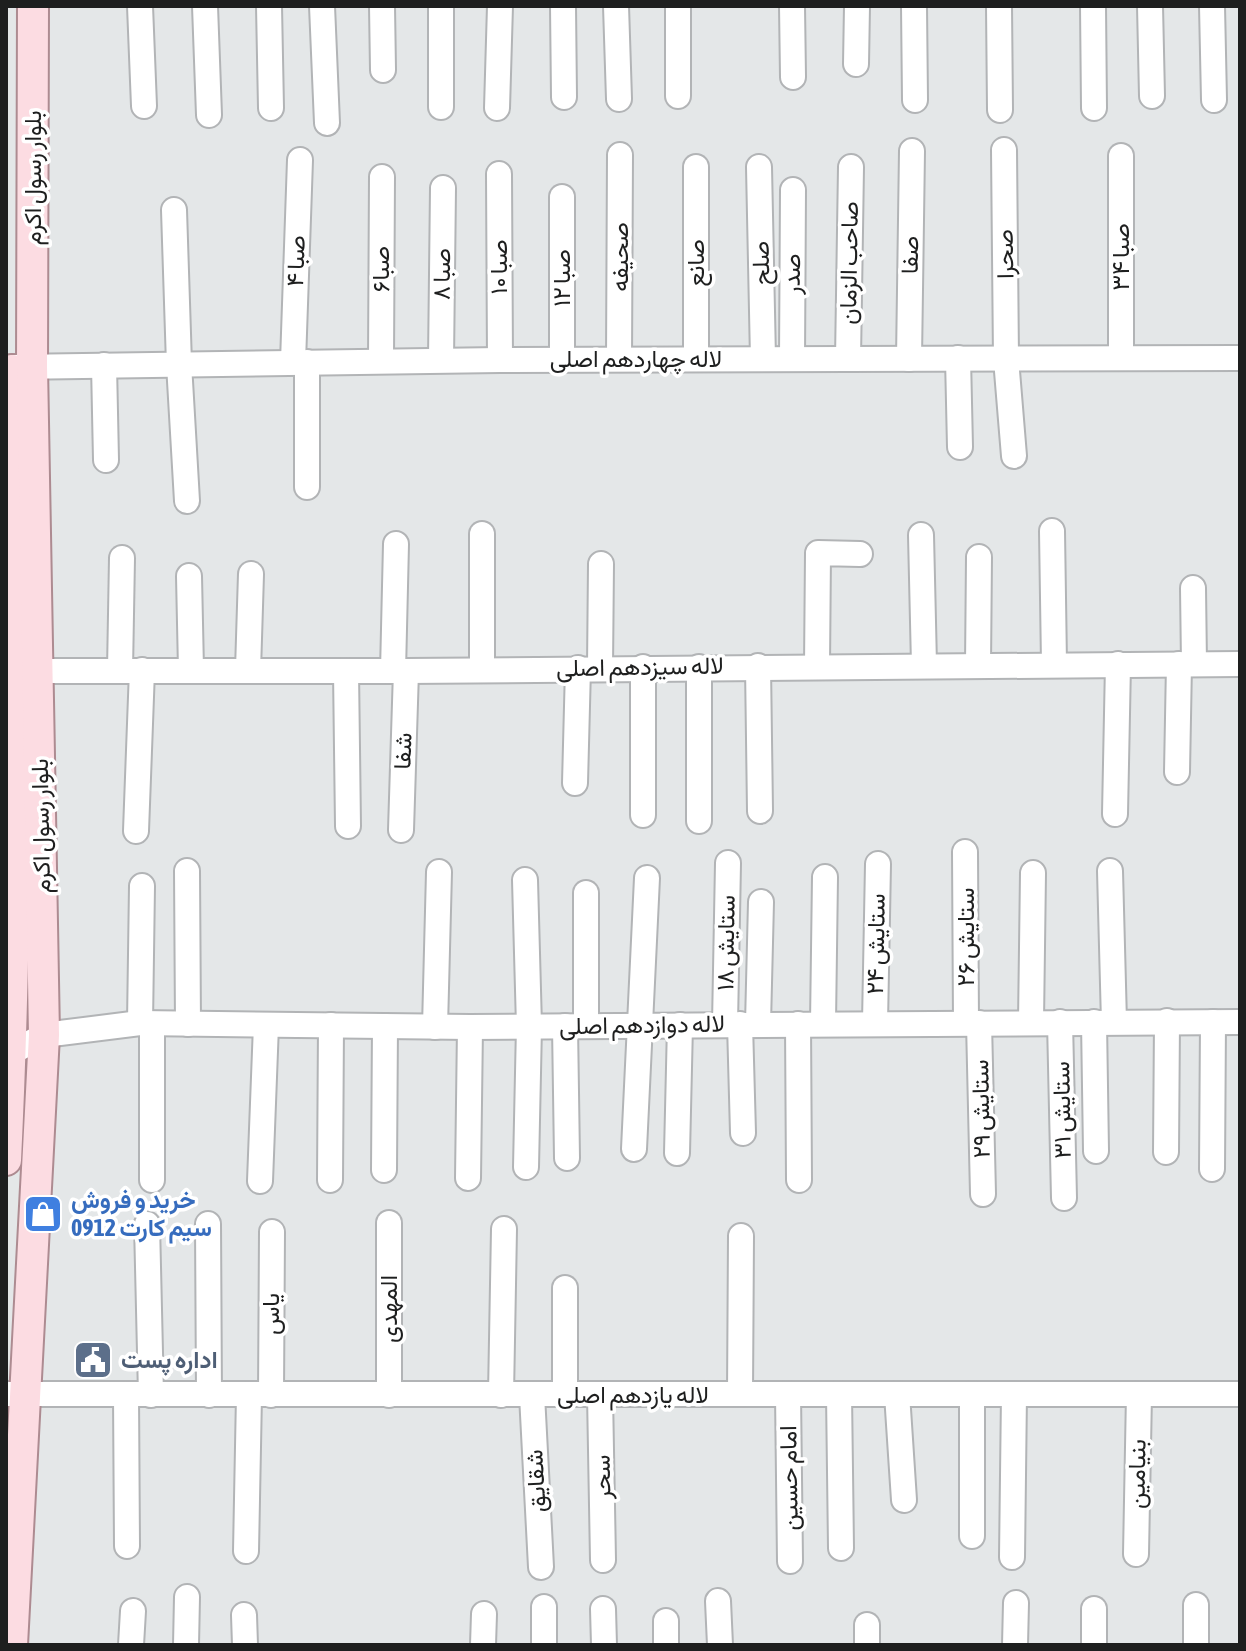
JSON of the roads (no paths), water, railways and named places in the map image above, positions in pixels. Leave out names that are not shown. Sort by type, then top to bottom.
[{"type":"main road","name":"بلوار رسول اکرم","points":[[6,1160],[21,671],[13,6]]},
{"type":"main road","name":"بلوار رسول اکرم","points":[[17,366],[33,6]]},
{"type":"main road","name":"بلوار رسول اکرم","points":[[12,1645],[16,1395],[44,1035],[21,671]]},
{"type":"street","points":[[140,6],[144,106]]},
{"type":"street","points":[[205,6],[209,115]]},
{"type":"street","points":[[269,6],[271,108]]},
{"type":"street","points":[[322,6],[327,123]]},
{"type":"street","points":[[382,6],[383,70]]},
{"type":"street","points":[[441,6],[441,107]]},
{"type":"street","points":[[497,108],[500,6]]},
{"type":"street","points":[[563,6],[564,97]]},
{"type":"street","points":[[616,6],[619,99]]},
{"type":"street","points":[[678,6],[678,96]]},
{"type":"street","points":[[792,6],[793,77]]},
{"type":"street","points":[[856,64],[857,6]]},
{"type":"street","points":[[914,6],[915,100]]},
{"type":"street","points":[[999,6],[1000,110]]},
{"type":"street","points":[[1093,6],[1094,108]]},
{"type":"street","points":[[1150,6],[1152,96]]},
{"type":"street","points":[[1212,6],[1214,100]]},
{"type":"street","name":"صحرا","points":[[1004,150],[1006,359],[1014,456]]},
{"type":"street","name":"صفا","points":[[909,359],[912,151]]},
{"type":"street","name":"صحیفه","points":[[619,359],[620,155]]},
{"type":"street","name":"صبا ۳۴","points":[[1121,156],[1121,358]]},
{"type":"street","name":"صبا ۴","points":[[300,160],[300,362],[307,487]]},
{"type":"street","name":"صانع","points":[[696,167],[696,359]]},
{"type":"street","name":"صلح","points":[[759,167],[763,359]]},
{"type":"street","name":"صاحب الزمان","points":[[848,359],[851,167]]},
{"type":"street","name":"صبا ۱۰","points":[[499,174],[500,360]]},
{"type":"street","name":"صبا۶","points":[[381,361],[382,177]]},
{"type":"street","name":"صبا ۸","points":[[441,360],[443,188]]},
{"type":"street","name":"صدر","points":[[792,359],[793,190]]},
{"type":"street","name":"صبا ۱۲","points":[[562,197],[562,359]]},
{"type":"street","points":[[174,210],[187,501]]},
{"type":"street","points":[[958,358],[960,447]]},
{"type":"street","name":"لاله چهاردهم اصلی","points":[[17,366],[562,359],[1240,358]]},
{"type":"street","points":[[104,365],[106,460]]},
{"type":"street","points":[[1052,531],[1054,664]]},
{"type":"street","points":[[482,534],[482,669]]},
{"type":"street","points":[[921,535],[924,665]]},
{"type":"street","name":"شفا","points":[[396,544],[401,830]]},
{"type":"street","points":[[817,666],[818,553],[860,554]]},
{"type":"street","points":[[978,665],[979,557]]},
{"type":"street","points":[[122,558],[131,670],[136,831]]},
{"type":"street","points":[[575,783],[601,564]]},
{"type":"street","points":[[248,670],[251,574]]},
{"type":"street","points":[[189,576],[191,670]]},
{"type":"street","points":[[1177,772],[1193,588]]},
{"type":"street","points":[[1115,814],[1118,664]]},
{"type":"street","name":"لاله سیزدهم اصلی","points":[[21,671],[1240,664]]},
{"type":"street","points":[[758,666],[760,811]]},
{"type":"street","points":[[643,667],[643,815]]},
{"type":"street","points":[[699,667],[699,821]]},
{"type":"street","points":[[346,671],[348,826]]},
{"type":"street","name":"ستایش ۲۶","points":[[965,852],[973,1022]]},
{"type":"street","name":"ستایش ۱۸","points":[[728,863],[741,1024]]},
{"type":"street","name":"ستایش ۲۴","points":[[875,1023],[878,864]]},
{"type":"street","points":[[187,871],[188,1024]]},
{"type":"street","points":[[1096,1151],[1110,871]]},
{"type":"street","points":[[435,1027],[439,872]]},
{"type":"street","points":[[1031,1022],[1033,873]]},
{"type":"street","points":[[823,1023],[825,877]]},
{"type":"street","points":[[634,1149],[647,878]]},
{"type":"street","points":[[525,880],[529,1026],[526,1167]]},
{"type":"street","points":[[142,886],[152,1180]]},
{"type":"street","points":[[567,1158],[586,893]]},
{"type":"street","points":[[743,1133],[741,1024],[761,902]]},
{"type":"street","points":[[1166,1152],[1167,1021]]},
{"type":"street","name":"ستایش ۲۹","points":[[973,1022],[983,1194]]},
{"type":"street","name":"ستایش ۳۱","points":[[1060,1022],[1064,1198]]},
{"type":"street","points":[[1212,1169],[1213,1022]]},
{"type":"street","name":"لاله دوازدهم اصلی","points":[[44,1035],[146,1024],[470,1027],[1240,1022]]},
{"type":"street","points":[[798,1024],[799,1180]]},
{"type":"street","points":[[260,1181],[266,1025]]},
{"type":"street","points":[[330,1180],[331,1025]]},
{"type":"street","points":[[677,1153],[680,1025]]},
{"type":"street","points":[[384,1170],[385,1026]]},
{"type":"street","points":[[468,1178],[470,1027]]},
{"type":"street","points":[[9,1052],[44,1035]]},
{"type":"street","name":"المهدی","points":[[389,1223],[389,1395]]},
{"type":"street","points":[[147,1224],[151,1395]]},
{"type":"street","points":[[208,1224],[209,1395]]},
{"type":"street","points":[[501,1395],[504,1229]]},
{"type":"street","name":"یاس","points":[[246,1551],[272,1232]]},
{"type":"street","points":[[740,1394],[741,1236]]},
{"type":"street","points":[[565,1288],[565,1395]]},
{"type":"street","name":"امام حسین","points":[[788,1394],[790,1561]]},
{"type":"street","points":[[839,1394],[841,1548]]},
{"type":"street","points":[[897,1394],[904,1500]]},
{"type":"street","points":[[972,1394],[972,1536]]},
{"type":"street","points":[[1012,1557],[1014,1394]]},
{"type":"street","name":"بنیامین","points":[[1136,1554],[1139,1394]]},
{"type":"street","name":"لاله یازدهم اصلی","points":[[16,1395],[1240,1394]]},
{"type":"street","points":[[126,1395],[127,1546]]},
{"type":"street","name":"شقایق","points":[[532,1395],[541,1567]]},
{"type":"street","name":"سحر","points":[[600,1395],[603,1560]]},
{"type":"street","points":[[186,1645],[187,1597]]},
{"type":"street","points":[[718,1601],[720,1645]]},
{"type":"street","points":[[1015,1645],[1016,1603]]},
{"type":"street","points":[[1196,1605],[1196,1645]]},
{"type":"street","points":[[544,1607],[544,1645]]},
{"type":"street","points":[[603,1609],[604,1645]]},
{"type":"street","points":[[1094,1609],[1094,1645]]},
{"type":"street","points":[[131,1645],[133,1611]]},
{"type":"street","points":[[483,1645],[484,1614]]},
{"type":"street","points":[[244,1615],[245,1645]]},
{"type":"place","name":"خرید و فروش سیم کارت 0912","points":[[43,1214]]},
{"type":"place","name":"اداره پست","points":[[93,1360]]}]
